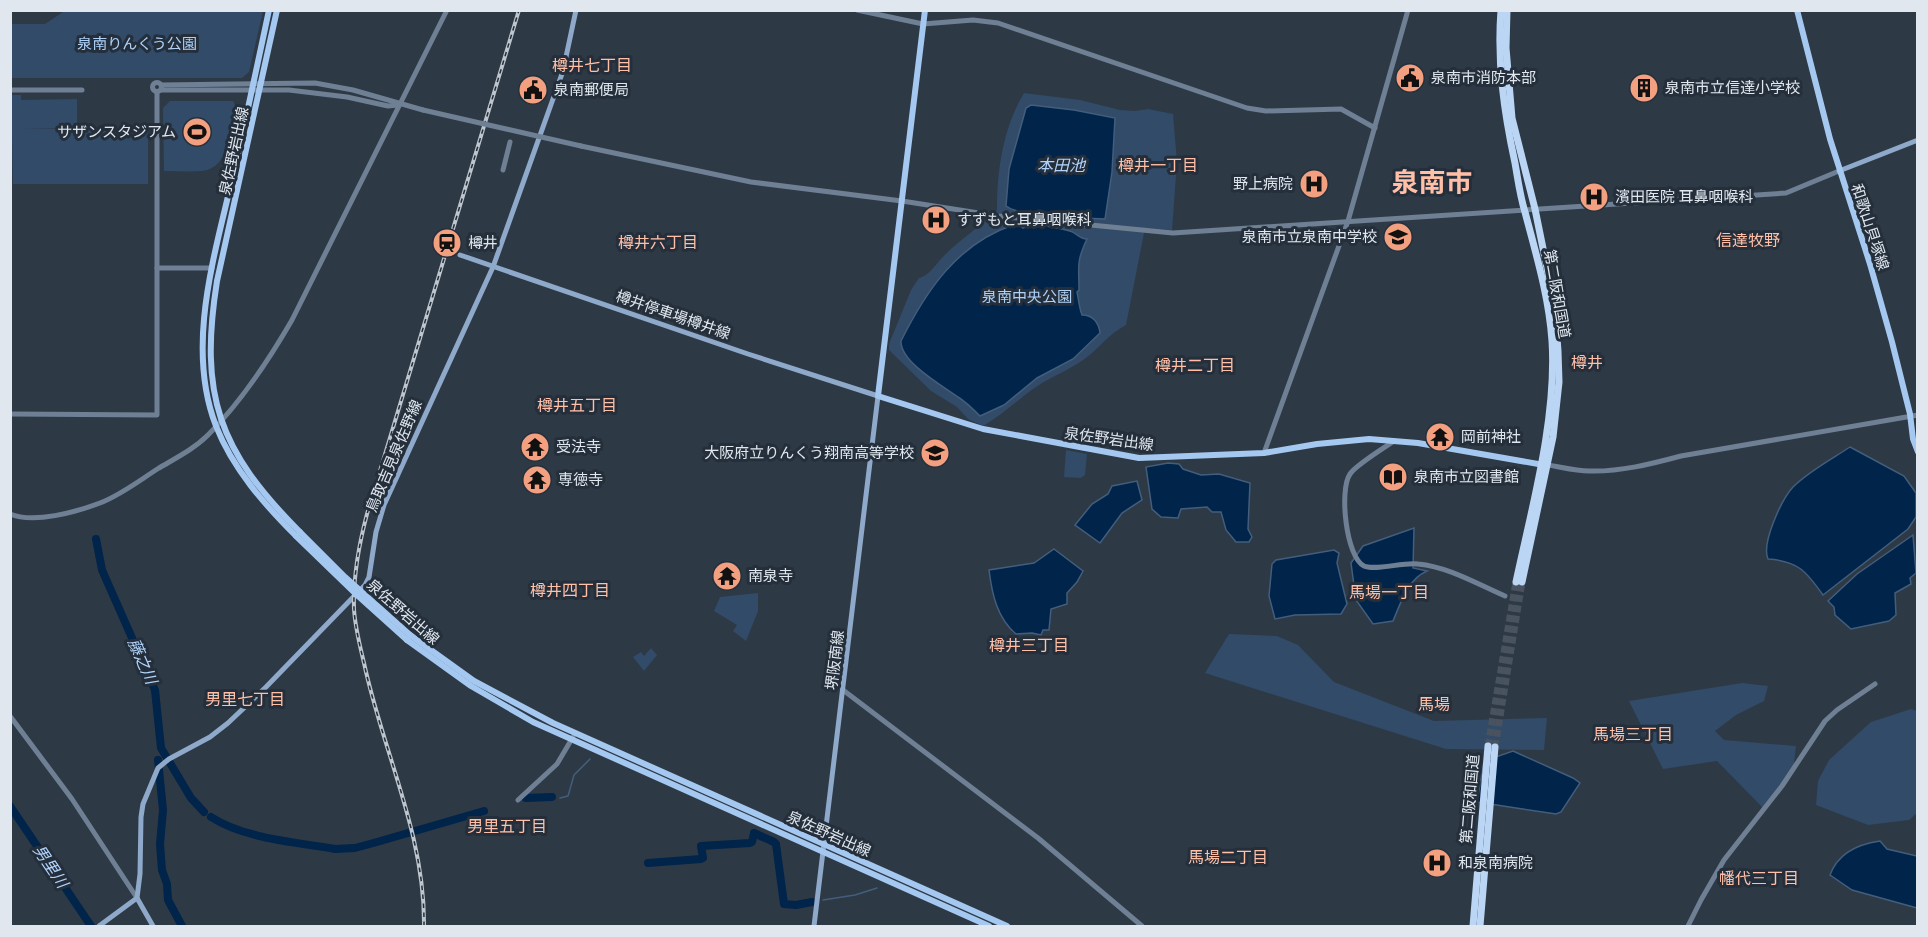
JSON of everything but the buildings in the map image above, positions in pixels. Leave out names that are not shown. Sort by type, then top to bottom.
[{"type":"highway","name":"第二阪和国道","points":[[1501,10],[1502,98],[1524,211],[1538,261],[1552,339],[1550,414],[1544,465]]},
{"type":"highway","name":"第二阪和国道","points":[[1507,10],[1506,48],[1512,118],[1535,209],[1555,311],[1558,351],[1557,411],[1519,582]]},
{"type":"highway","name":"第二阪和国道","points":[[1473,927],[1482,862],[1492,749]]},
{"type":"highway","name":"第二阪和国道","points":[[1480,927],[1482,862]]},
{"type":"main road","name":"泉佐野岩出線","points":[[269,10],[212,318],[211,378],[216,404],[232,446],[259,488],[298,534]]},
{"type":"main road","name":"泉佐野岩出線","points":[[277,10],[212,268],[202,340],[204,376],[216,427],[237,466],[254,491],[409,638],[471,686],[571,741],[988,927]]},
{"type":"main road","name":"鳥取吉見泉佐野線","points":[[368,581],[376,532],[393,483],[493,267],[563,71],[576,10]]},
{"type":"main road","points":[[878,396],[925,10]]},
{"type":"main road","name":"和歌山貝塚線","points":[[1797,10],[1839,171],[1870,264],[1914,414],[1911,433],[1917,452]]},
{"type":"main road","points":[[1839,171],[1917,140]]},
{"type":"main road","name":"樽井停車場樽井線","points":[[460,255],[878,396]]},
{"type":"main road","name":"泉佐野岩出線","points":[[878,396],[983,429],[1139,458],[1264,453],[1317,444],[1369,439],[1544,465]]},
{"type":"main road","name":"堺阪南線","points":[[814,927],[878,396]]},
{"type":"main road","points":[[99,927],[135,900],[140,874],[143,804],[159,767],[210,737],[228,723],[368,581]]},
{"type":"main road","name":"泉佐野岩出線","points":[[409,638],[474,681],[575,734],[1007,927]]},
{"type":"main road","points":[[135,900],[153,927]]},
{"type":"street","points":[[10,514],[23,518],[36,518],[100,503],[187,452],[222,421],[275,348],[292,320],[447,10]]},
{"type":"street","points":[[857,10],[924,24],[973,20],[998,23],[1247,108],[1266,111],[1341,109],[1375,128]]},
{"type":"street","points":[[1264,453],[1348,221],[1408,10]]},
{"type":"street","points":[[10,414],[157,415],[160,89],[315,84],[353,90],[423,110],[751,182],[998,216],[1173,233],[1786,193],[1839,171]]},
{"type":"street","points":[[10,90],[82,90]]},
{"type":"street","points":[[503,170],[510,142]]},
{"type":"street","points":[[158,268],[212,268]]},
{"type":"street","points":[[1544,465],[1585,471],[1616,470],[1914,414]]},
{"type":"street","points":[[1394,441],[1350,474],[1346,486],[1347,527],[1357,559],[1361,564],[1374,568],[1395,564],[1432,566],[1505,596]]},
{"type":"street","points":[[368,581],[375,586]]},
{"type":"street","points":[[1688,927],[1724,860],[1782,786],[1825,721],[1875,684]]},
{"type":"street","points":[[843,690],[1044,842],[1142,927]]},
{"type":"street","points":[[10,716],[72,799],[135,900]]},
{"type":"street","points":[[518,800],[557,764],[575,734]]},
{"type":"green space","name":"泉南りんくう公園","points":[[66,10],[263,11],[249,72],[242,78],[11,78],[11,24],[45,24]]},
{"type":"green space","name":"泉南中央公園","points":[[1024,93],[1080,100],[1120,110],[1148,109],[1173,114],[1177,162],[1172,230],[1145,228],[1126,325],[1083,360],[1039,385],[983,426],[968,419],[957,407],[931,391],[889,350],[889,344],[911,290],[919,278],[928,273],[947,253],[997,210],[998,180],[1006,135]]},
{"type":"green space","points":[[11,95],[21,95],[21,100],[77,99],[77,128],[22,129],[148,129],[148,184],[13,184]]},
{"type":"green space","name":"サザンスタジアム","points":[[170,101],[233,101],[235,105],[228,145],[219,163],[212,168],[202,171],[164,171],[163,108]]},
{"type":"green space","points":[[1066,450],[1087,454],[1085,475],[1081,478],[1064,477]]},
{"type":"green space","points":[[758,593],[758,611],[746,641],[733,631],[737,625],[714,611],[720,597]]},
{"type":"green space","points":[[1229,634],[1277,636],[1298,645],[1334,682],[1434,721],[1547,718],[1544,750],[1446,749],[1205,673]]},
{"type":"green space","points":[[651,648],[657,655],[644,671],[633,657],[641,652],[644,656]]},
{"type":"green space","points":[[1742,683],[1768,686],[1764,701],[1736,715],[1715,731],[1724,740],[1796,746],[1793,771],[1764,809],[1717,761],[1663,769],[1629,701]]},
{"type":"green space","points":[[1911,709],[1917,711],[1917,813],[1909,820],[1868,825],[1816,805],[1818,781],[1829,760],[1871,722]]},
{"type":"water","name":"本田池","points":[[1031,105],[1115,118],[1112,172],[1105,219],[1039,215],[1006,206],[1009,169],[1026,108]]},
{"type":"water","points":[[1013,225],[1023,228],[1028,226],[1053,227],[1070,231],[1087,239],[1080,259],[1079,290],[1077,292],[1082,315],[1095,320],[1100,333],[1073,359],[1037,378],[1004,405],[980,416],[964,401],[915,365],[907,357],[901,341],[921,304],[945,271],[975,244]]},
{"type":"water","points":[[1850,447],[1904,476],[1916,493],[1916,517],[1908,529],[1823,595],[1806,574],[1794,565],[1768,559],[1767,543],[1778,511],[1793,487],[1813,470]]},
{"type":"water","points":[[1168,463],[1179,464],[1183,469],[1201,475],[1219,474],[1250,483],[1248,529],[1252,537],[1249,542],[1236,542],[1226,530],[1221,512],[1212,512],[1207,507],[1181,509],[1178,518],[1161,517],[1152,509],[1146,467]]},
{"type":"water","points":[[1137,481],[1142,500],[1122,513],[1100,543],[1075,525],[1092,504],[1108,494],[1112,486]]},
{"type":"water","points":[[1414,528],[1413,568],[1427,571],[1410,585],[1393,621],[1373,624],[1356,600],[1351,563],[1363,546]]},
{"type":"water","points":[[1913,535],[1916,573],[1910,578],[1911,584],[1895,593],[1896,615],[1889,621],[1851,629],[1835,615],[1834,607],[1828,601],[1857,574]]},
{"type":"water","points":[[1054,549],[1083,571],[1067,593],[1067,604],[1051,609],[1049,630],[1043,630],[1041,635],[1016,634],[1004,621],[996,605],[989,570],[1034,563]]},
{"type":"water","points":[[1334,550],[1339,553],[1337,563],[1347,604],[1341,614],[1295,615],[1275,619],[1269,596],[1272,564],[1276,560]]},
{"type":"water","points":[[1513,751],[1580,783],[1561,812],[1556,814],[1477,802],[1484,761]]},
{"type":"water","points":[[1880,841],[1887,849],[1917,856],[1917,908],[1852,890],[1830,875],[1844,855],[1864,844]]},
{"type":"waterway","name":"藤之川","points":[[96,539],[102,570],[155,690],[161,748],[191,798],[204,812]]},
{"type":"waterway","points":[[560,798],[568,796],[574,775],[590,759]]},
{"type":"waterway","points":[[158,760],[163,810],[160,844],[162,870],[167,884],[168,900],[182,926]]},
{"type":"waterway","name":"藤之川","points":[[526,798],[552,797]]},
{"type":"waterway","name":"男里川","points":[[10,806],[91,926]]},
{"type":"waterway","name":"藤之川","points":[[211,817],[255,835],[335,849],[355,848],[484,811]]},
{"type":"waterway","name":"藤之川","points":[[648,863],[701,859],[703,858],[701,846],[750,843],[754,833],[776,844],[784,904],[796,905],[812,902]]},
{"type":"waterway","name":"藤之川","points":[[823,900],[855,895],[877,888]]},
{"type":"tunnel","points":[[1488,746],[1516,582]]},
{"type":"tunnel","points":[[1495,747],[1522,582]]},
{"type":"railway","points":[[424,926],[418,859],[402,793],[372,696],[355,623],[356,573],[367,514],[519,10]]},
{"type":"place","name":"泉南市消防本部","points":[[1410,78]]},
{"type":"place","name":"泉南市立信達小学校","points":[[1644,88]]},
{"type":"place","name":"泉南郵便局","points":[[533,90]]},
{"type":"place","name":"サザンスタジアム","points":[[197,132]]},
{"type":"place","name":"野上病院","points":[[1314,184]]},
{"type":"place","name":"濱田医院 耳鼻咽喉科","points":[[1594,197]]},
{"type":"place","name":"すずもと耳鼻咽喉科","points":[[936,220]]},
{"type":"place","name":"泉南市立泉南中学校","points":[[1398,237]]},
{"type":"place","name":"樽井","points":[[447,243]]},
{"type":"place","name":"岡前神社","points":[[1440,437]]},
{"type":"place","name":"受法寺","points":[[535,447]]},
{"type":"place","name":"大阪府立りんくう翔南高等学校","points":[[935,453]]},
{"type":"place","name":"泉南市立図書館","points":[[1393,477]]},
{"type":"place","name":"専徳寺","points":[[537,480]]},
{"type":"place","name":"南泉寺","points":[[727,576]]},
{"type":"place","name":"和泉南病院","points":[[1437,863]]},
{"type":"district","name":"樽井七丁目","points":[[592,65]]},
{"type":"district","name":"樽井一丁目","points":[[1158,165]]},
{"type":"district","name":"泉南市","points":[[1432,183]]},
{"type":"district","name":"信達牧野","points":[[1748,240]]},
{"type":"district","name":"樽井六丁目","points":[[658,242]]},
{"type":"district","name":"樽井","points":[[1587,362]]},
{"type":"district","name":"樽井二丁目","points":[[1195,365]]},
{"type":"district","name":"樽井五丁目","points":[[577,405]]},
{"type":"district","name":"樽井四丁目","points":[[570,590]]},
{"type":"district","name":"馬場一丁目","points":[[1389,592]]},
{"type":"district","name":"樽井三丁目","points":[[1029,645]]},
{"type":"district","name":"男里七丁目","points":[[245,699]]},
{"type":"district","name":"馬場","points":[[1434,704]]},
{"type":"district","name":"馬場三丁目","points":[[1633,734]]},
{"type":"district","name":"男里五丁目","points":[[507,826]]},
{"type":"district","name":"馬場二丁目","points":[[1228,857]]},
{"type":"district","name":"幡代三丁目","points":[[1759,878]]}]
